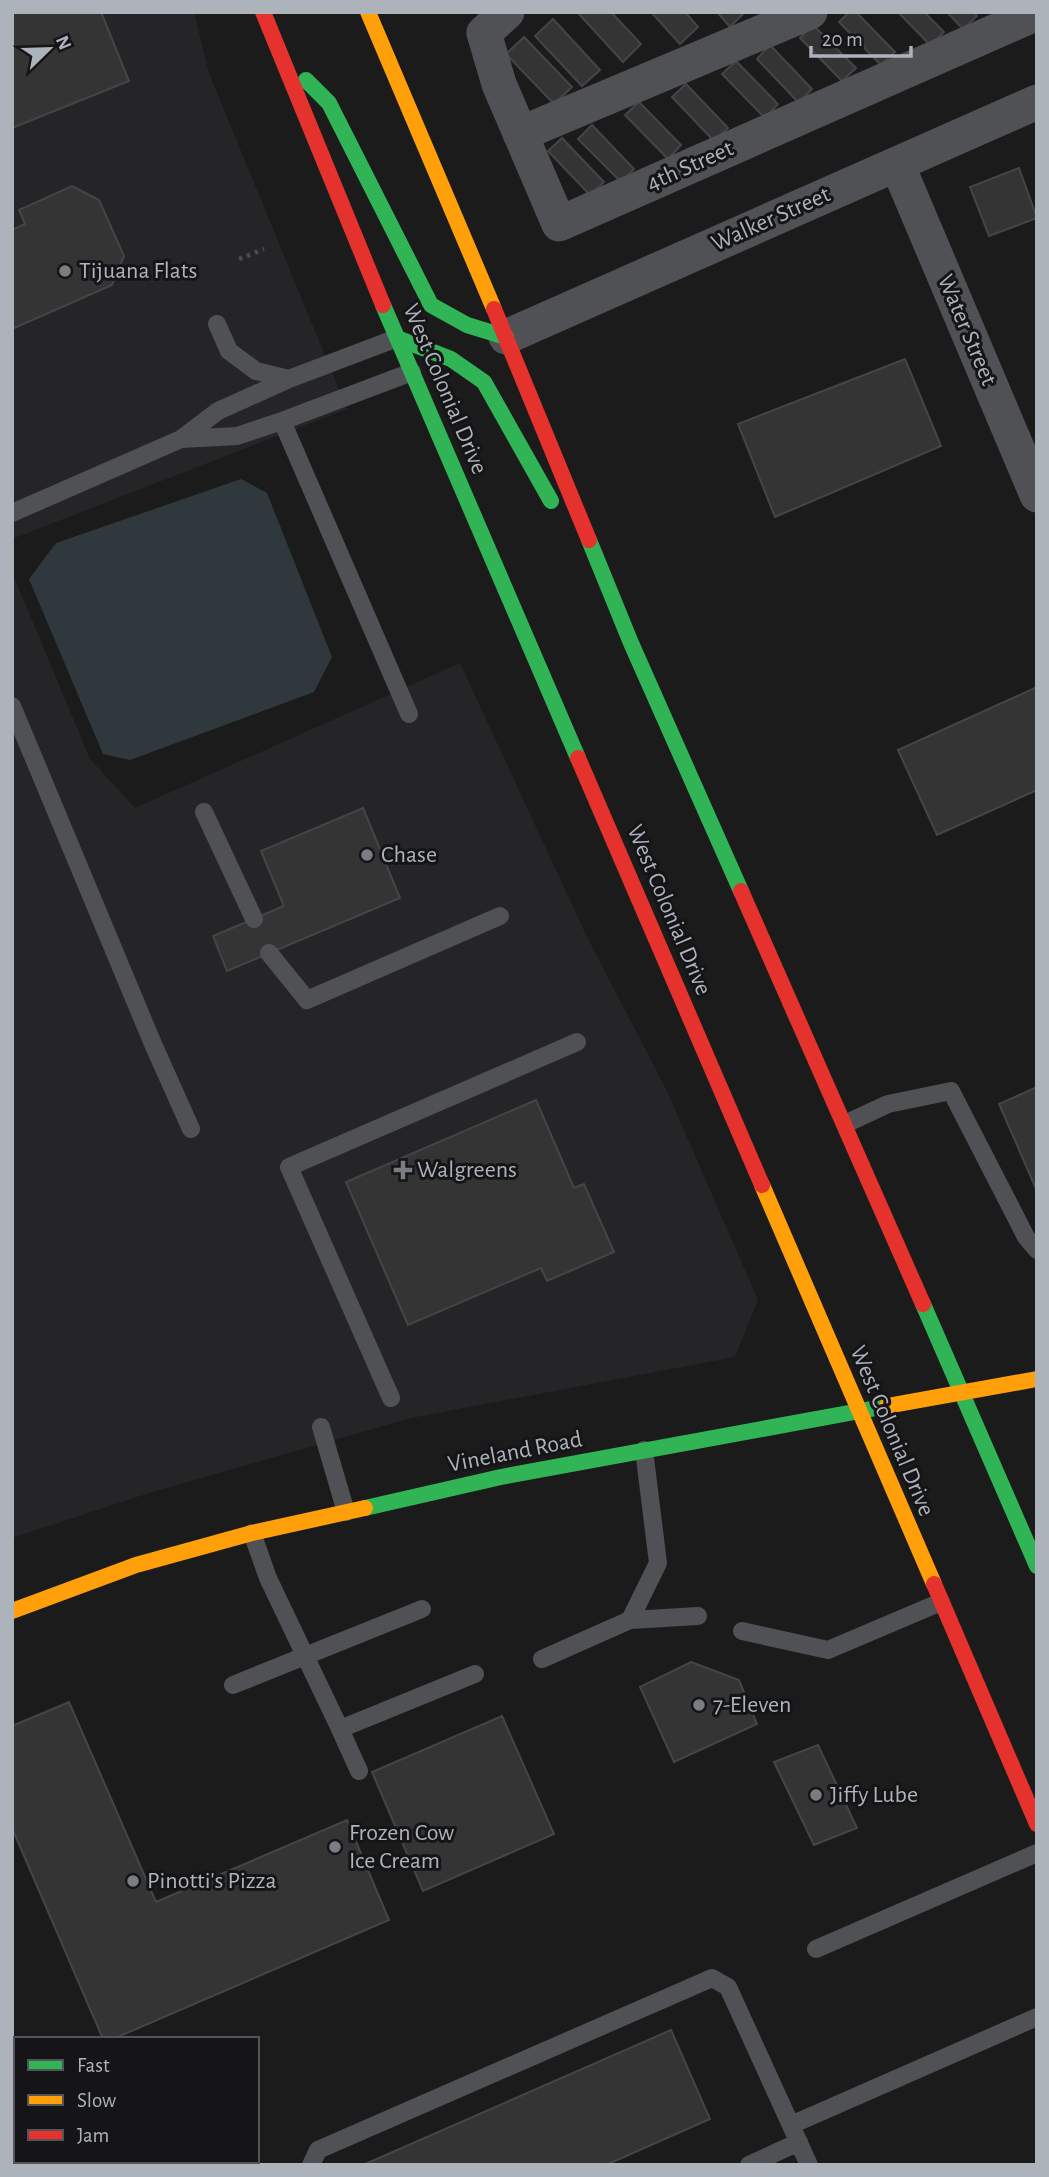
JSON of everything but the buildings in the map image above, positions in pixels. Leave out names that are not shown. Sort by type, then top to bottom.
[{"type":"main road","name":"West Colonial Drive","points":[[263,12],[397,338],[1037,1824]]},
{"type":"main road","points":[[368,12],[631,643],[845,1124],[1037,1566]]},
{"type":"main road","points":[[283,57],[329,103],[431,305],[467,325],[506,338]]},
{"type":"main road","points":[[397,338],[452,359],[484,382],[558,513]]},
{"type":"main road","points":[[571,536],[631,643]]},
{"type":"main road","name":"Vineland Road","points":[[12,1611],[136,1565],[252,1533],[501,1477],[1037,1379]]},
{"type":"street","name":"4th Street","points":[[507,12],[484,33],[499,84],[559,224],[1037,13]]},
{"type":"street","points":[[520,134],[810,12]]},
{"type":"street","name":"Walker Street","points":[[506,338],[1037,102]]},
{"type":"street","name":"Water Street","points":[[897,164],[1037,495]]},
{"type":"lane","points":[[217,324],[229,351],[256,371],[289,379]]},
{"type":"lane","points":[[12,513],[181,439],[218,411],[289,379],[397,338]]},
{"type":"lane","points":[[181,439],[237,436],[412,372]]},
{"type":"lane","points":[[282,421],[409,714]]},
{"type":"lane","points":[[12,706],[191,1129]]},
{"type":"lane","points":[[204,812],[254,919]]},
{"type":"lane","points":[[269,953],[307,1000],[500,916]]},
{"type":"lane","points":[[391,1398],[289,1167],[577,1042]]},
{"type":"lane","points":[[845,1124],[888,1104],[951,1091],[1026,1237],[1037,1250]]},
{"type":"lane","points":[[321,1427],[346,1512]]},
{"type":"lane","points":[[630,1620],[658,1563],[644,1450]]},
{"type":"lane","points":[[252,1533],[268,1578],[359,1771]]},
{"type":"lane","points":[[742,1631],[828,1650],[941,1602]]},
{"type":"lane","points":[[233,1685],[422,1609]]},
{"type":"lane","points":[[542,1659],[630,1620],[698,1616]]},
{"type":"lane","points":[[340,1729],[475,1674]]},
{"type":"lane","points":[[816,1949],[1037,1853]]},
{"type":"lane","points":[[311,2165],[318,2150],[712,1978],[728,1987],[809,2165]]},
{"type":"lane","points":[[791,2125],[1037,2017]]},
{"type":"lane","points":[[749,2165],[799,2142]]},
{"type":"path","points":[[239,260],[264,249]]},
{"type":"shaded area","points":[[12,12],[194,12],[209,73],[347,409],[12,539]]},
{"type":"shaded area","points":[[241,479],[267,493],[332,657],[314,692],[130,760],[103,754],[29,579],[56,543]]},
{"type":"shaded area","points":[[12,572],[90,759],[135,808],[460,663],[587,937],[666,1089],[758,1300],[735,1357],[411,1418],[146,1494],[12,1538]]},
{"type":"traffic: fast","points":[[306,80],[329,103],[431,305],[467,325],[506,337]]},
{"type":"traffic: fast","points":[[383,305],[578,758]]},
{"type":"traffic: fast","points":[[397,338],[451,359],[484,382],[551,501]]},
{"type":"traffic: fast","points":[[589,540],[631,643],[741,891]]},
{"type":"traffic: fast","points":[[923,1304],[1037,1566]]},
{"type":"traffic: fast","points":[[365,1508],[501,1477],[887,1406]]},
{"type":"traffic: slow","points":[[368,12],[494,309]]},
{"type":"traffic: slow","points":[[762,1185],[934,1584]]},
{"type":"traffic: slow","points":[[887,1406],[1037,1379]]},
{"type":"traffic: slow","points":[[12,1611],[136,1565],[252,1533],[365,1508]]},
{"type":"traffic: jam","points":[[263,12],[383,305]]},
{"type":"traffic: jam","points":[[494,309],[589,540]]},
{"type":"traffic: jam","points":[[578,758],[762,1185]]},
{"type":"traffic: jam","points":[[741,891],[923,1304]]},
{"type":"traffic: jam","points":[[934,1584],[1037,1824]]},
{"type":"place","name":"Tijuana Flats","points":[[65,271]]},
{"type":"place","name":"Chase","points":[[367,855]]},
{"type":"place","name":"Walgreens","points":[[403,1170]]},
{"type":"place","name":"7-Eleven","points":[[699,1705]]},
{"type":"place","name":"Jiffy Lube","points":[[816,1795]]},
{"type":"place","name":"Frozen Cow Ice Cream","points":[[335,1847]]},
{"type":"place","name":"Pinotti's Pizza","points":[[133,1881]]}]
